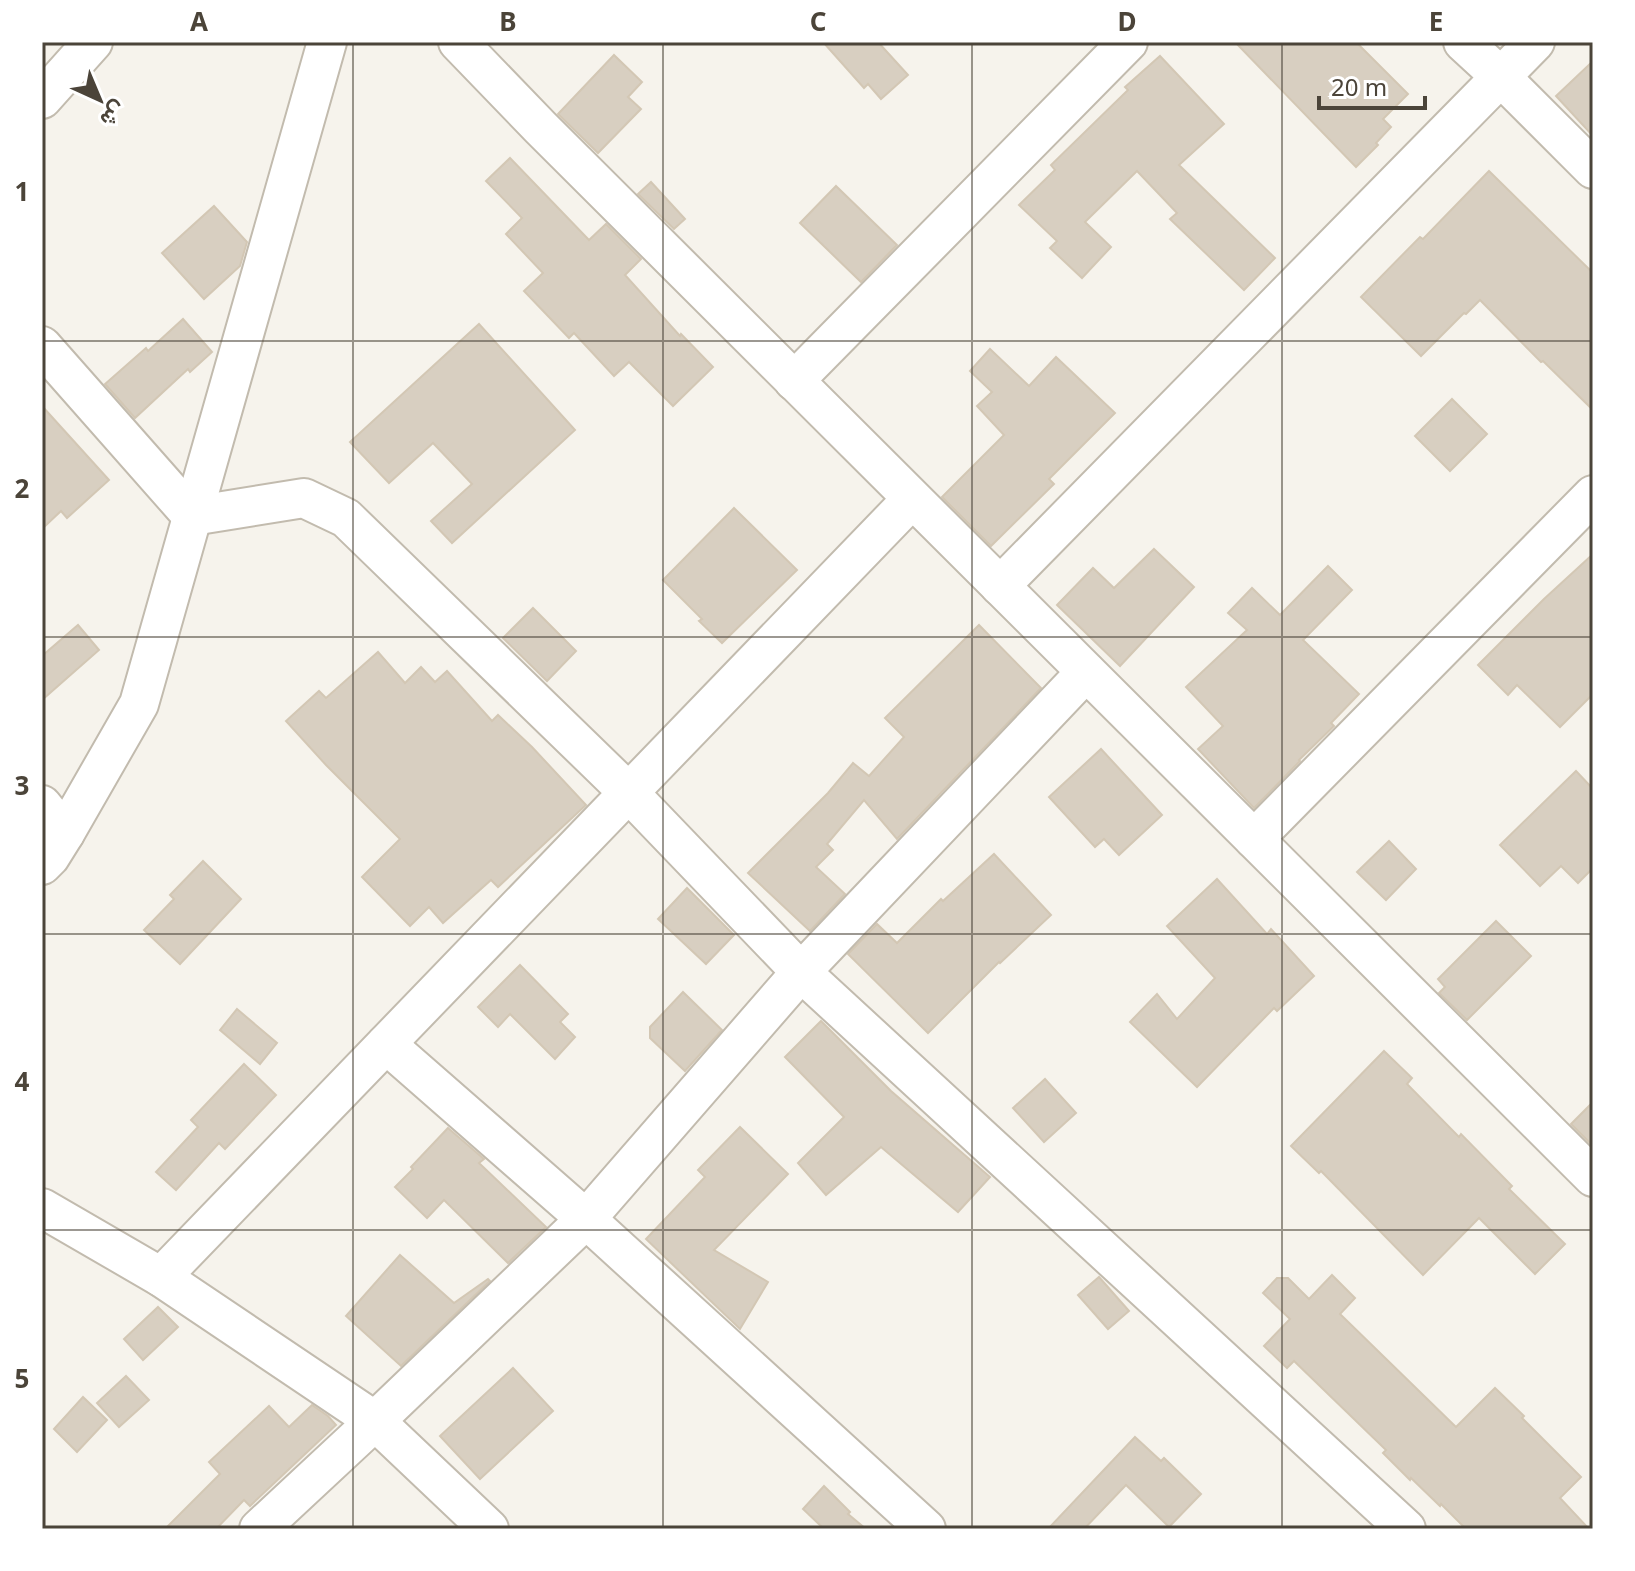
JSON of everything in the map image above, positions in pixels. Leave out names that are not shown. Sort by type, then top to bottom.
[{"type":"street","points":[[42,99],[93,42]]},
{"type":"street","points":[[42,865],[50,857],[53,819],[139,704],[327,42]]},
{"type":"street","points":[[458,42],[1593,1177]]},
{"type":"street","points":[[794,381],[1128,42]]},
{"type":"street","points":[[1463,42],[1593,169]]},
{"type":"street","points":[[1000,586],[1535,42]]},
{"type":"street","points":[[42,346],[192,516]]},
{"type":"street","points":[[1254,839],[1593,495]]},
{"type":"street","points":[[192,516],[304,498],[346,518],[629,793],[801,972],[1406,1529]]},
{"type":"street","points":[[161,1277],[912,499]]},
{"type":"street","points":[[259,1529],[586,1219],[801,972],[1086,672]]},
{"type":"street","points":[[386,1044],[586,1219],[926,1529]]},
{"type":"street","points":[[42,1208],[161,1277],[375,1421],[489,1529]]},
{"type":"building","points":[[823,42],[878,42],[908,75],[881,99],[868,84],[864,88]]},
{"type":"building","points":[[1235,42],[1356,42],[1408,94],[1383,119],[1391,127],[1356,167]]},
{"type":"building","points":[[614,55],[642,82],[628,97],[641,109],[598,153],[558,114]]},
{"type":"building","points":[[1160,56],[1224,124],[1179,165],[1275,258],[1244,290],[1170,219],[1177,213],[1137,171],[1085,222],[1111,247],[1082,278],[1050,248],[1057,241],[1019,205],[1055,170],[1051,165],[1128,90],[1125,87]]},
{"type":"building","points":[[1593,61],[1593,136],[1556,96]]},
{"type":"building","points":[[510,158],[589,240],[606,224],[641,259],[625,275],[680,336],[713,367],[673,406],[629,362],[614,376],[574,333],[569,338],[524,291],[543,273],[506,234],[522,218],[486,181]]},
{"type":"building","points":[[1489,171],[1593,273],[1593,410],[1480,300],[1421,356],[1361,297]]},
{"type":"building","points":[[651,182],[685,219],[674,229],[638,194]]},
{"type":"building","points":[[836,186],[897,245],[861,282],[800,223]]},
{"type":"building","points":[[214,206],[247,242],[240,266],[204,299],[162,253]]},
{"type":"building","points":[[183,319],[212,352],[190,372],[188,369],[135,418],[105,384]]},
{"type":"building","points":[[479,324],[575,430],[452,543],[431,521],[472,484],[433,443],[389,483],[350,442]]},
{"type":"building","points":[[990,349],[1029,386],[1056,357],[1115,413],[1049,479],[1054,484],[991,546],[942,497],[1004,435],[977,406],[992,392],[970,371]]},
{"type":"building","points":[[1452,399],[1487,434],[1450,471],[1415,436]]},
{"type":"building","points":[[42,406],[109,480],[67,518],[61,511],[42,529]]},
{"type":"building","points":[[734,508],[797,570],[722,643],[663,580]]},
{"type":"building","points":[[1154,549],[1194,587],[1120,666],[1057,605],[1093,568],[1114,588]]},
{"type":"building","points":[[1593,554],[1593,694],[1560,727],[1517,685],[1508,695],[1478,665]]},
{"type":"building","points":[[1328,566],[1352,590],[1303,640],[1359,694],[1331,723],[1334,726],[1254,808],[1198,749],[1223,726],[1186,687],[1247,630],[1228,613],[1252,588],[1280,615]]},
{"type":"building","points":[[533,608],[576,651],[547,681],[503,638]]},
{"type":"building","points":[[78,625],[99,650],[42,700],[42,656]]},
{"type":"building","points":[[979,625],[1041,688],[897,839],[864,800],[827,844],[833,850],[816,867],[845,894],[810,931],[748,873],[828,793],[853,763],[869,776],[904,737],[885,718]]},
{"type":"building","points":[[378,652],[405,683],[421,667],[435,682],[447,671],[492,721],[498,715],[586,805],[498,887],[491,880],[443,923],[429,907],[410,926],[362,877],[400,839],[286,721],[319,691],[326,698]]},
{"type":"building","points":[[1101,749],[1162,815],[1119,855],[1104,839],[1095,847],[1049,797]]},
{"type":"building","points":[[1576,771],[1593,789],[1593,868],[1578,883],[1561,866],[1540,886],[1500,845]]},
{"type":"building","points":[[1389,841],[1416,869],[1386,900],[1357,872]]},
{"type":"building","points":[[994,854],[1051,915],[928,1033],[848,954],[877,924],[897,943],[941,899],[943,901]]},
{"type":"building","points":[[203,861],[241,899],[180,964],[144,930],[174,899],[170,895]]},
{"type":"building","points":[[1217,879],[1267,934],[1271,929],[1314,976],[1277,1011],[1274,1008],[1197,1087],[1130,1022],[1157,994],[1177,1019],[1215,978],[1167,926]]},
{"type":"building","points":[[687,888],[734,935],[706,964],[658,919]]},
{"type":"building","points":[[1496,921],[1531,956],[1467,1020],[1439,993],[1445,987],[1438,979]]},
{"type":"building","points":[[520,965],[568,1014],[560,1022],[575,1037],[555,1059],[510,1014],[498,1027],[478,1007]]},
{"type":"building","points":[[683,992],[722,1030],[685,1071],[650,1038],[650,1027]]},
{"type":"building","points":[[237,1009],[277,1043],[260,1064],[220,1030]]},
{"type":"building","points":[[821,1021],[891,1091],[990,1177],[958,1212],[881,1147],[826,1195],[798,1163],[844,1117],[785,1057]]},
{"type":"building","points":[[1384,1051],[1412,1078],[1407,1084],[1459,1137],[1461,1134],[1512,1186],[1509,1189],[1565,1244],[1535,1274],[1479,1218],[1423,1275],[1321,1171],[1319,1173],[1291,1146]]},
{"type":"building","points":[[244,1064],[276,1095],[225,1149],[219,1143],[176,1190],[156,1172],[198,1127],[191,1120]]},
{"type":"building","points":[[1045,1079],[1076,1113],[1044,1142],[1013,1108]]},
{"type":"building","points":[[1593,1102],[1593,1146],[1571,1124]]},
{"type":"building","points":[[740,1127],[788,1174],[714,1250],[768,1282],[740,1329],[646,1239],[705,1177],[698,1170]]},
{"type":"building","points":[[448,1128],[484,1159],[479,1163],[546,1227],[508,1263],[444,1200],[427,1218],[395,1187]]},
{"type":"building","points":[[400,1255],[454,1303],[488,1279],[490,1281],[401,1366],[346,1316]]},
{"type":"building","points":[[1332,1275],[1355,1298],[1340,1314],[1456,1427],[1495,1388],[1524,1416],[1522,1418],[1581,1477],[1560,1498],[1589,1529],[1466,1529],[1410,1480],[1383,1453],[1386,1450],[1294,1361],[1287,1368],[1264,1346],[1290,1319],[1263,1293],[1277,1278],[1288,1278],[1309,1299]]},
{"type":"building","points":[[1099,1277],[1129,1311],[1108,1329],[1078,1295]]},
{"type":"building","points":[[158,1307],[178,1327],[143,1360],[124,1339]]},
{"type":"building","points":[[513,1368],[553,1411],[480,1479],[440,1436]]},
{"type":"building","points":[[126,1376],[149,1400],[119,1427],[97,1403]]},
{"type":"building","points":[[83,1397],[107,1420],[77,1452],[54,1429]]},
{"type":"building","points":[[312,1405],[336,1425],[250,1506],[244,1500],[216,1529],[165,1529],[220,1474],[209,1462],[269,1406],[289,1427]]},
{"type":"building","points":[[1135,1437],[1161,1461],[1164,1458],[1201,1494],[1169,1527],[1126,1485],[1084,1529],[1048,1529]]},
{"type":"building","points":[[824,1486],[866,1529],[824,1529],[803,1509]]}]
